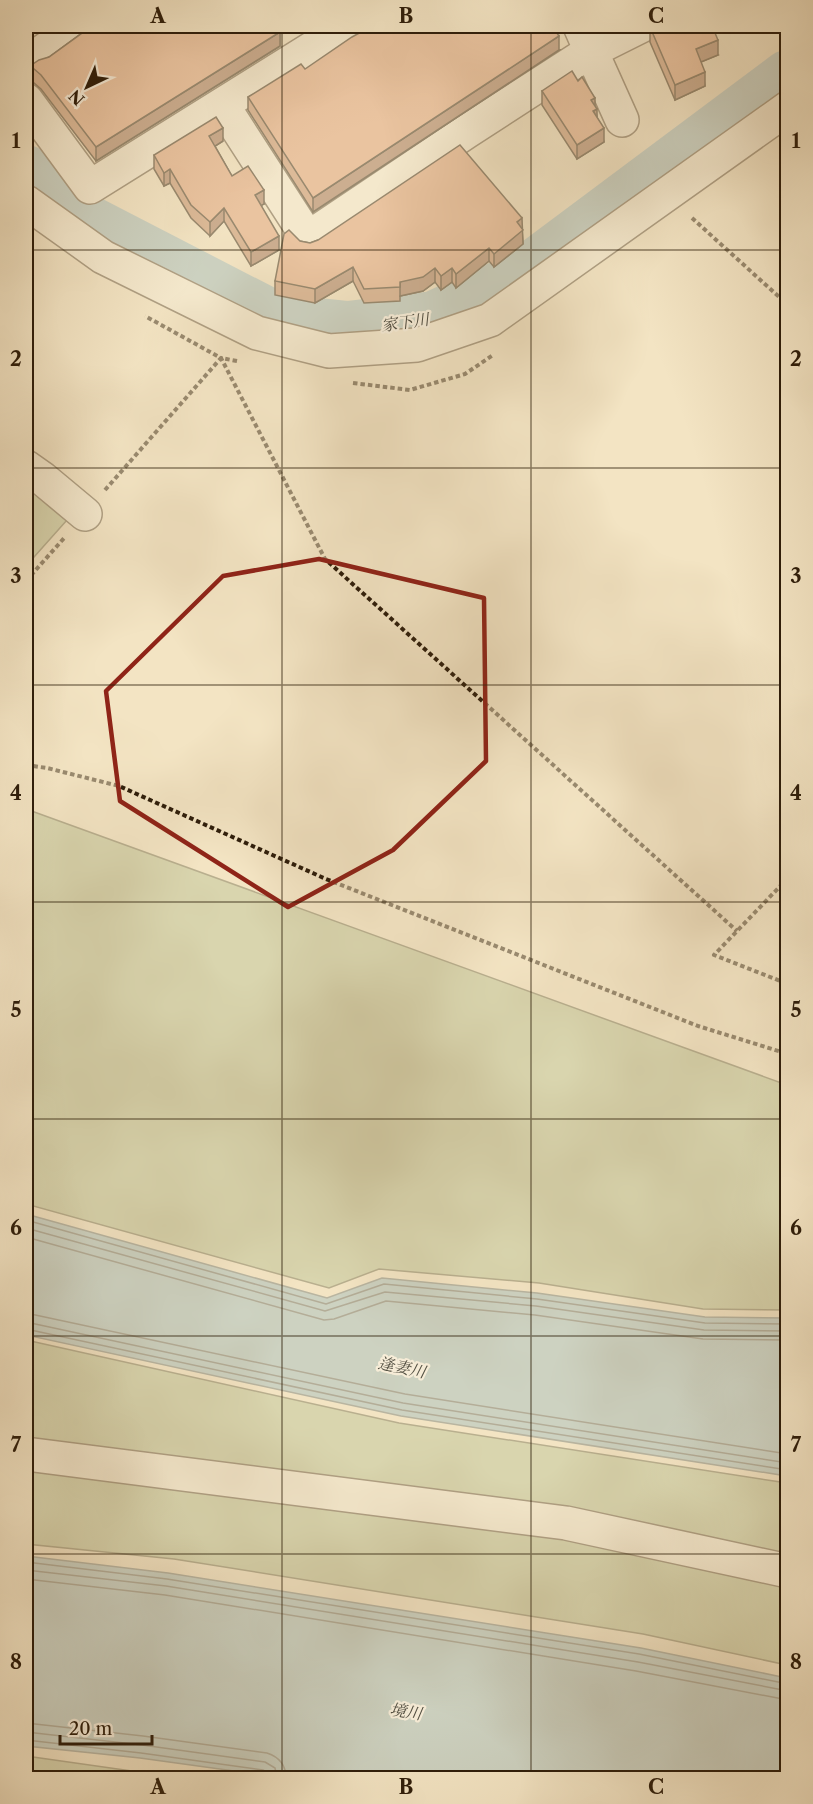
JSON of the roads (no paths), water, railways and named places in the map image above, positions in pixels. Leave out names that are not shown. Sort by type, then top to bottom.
[{"type":"street","points":[[30,53],[79,26]]},
{"type":"street","points":[[223,106],[308,238],[466,132],[585,38],[641,26]]},
{"type":"street","points":[[26,100],[90,187],[223,106],[331,30]]},
{"type":"street","points":[[585,38],[622,120]]},
{"type":"street","points":[[26,202],[103,257],[257,333],[329,351],[417,345],[490,320],[788,108]]},
{"type":"street","points":[[26,467],[84,514]]},
{"type":"street","points":[[26,1454],[566,1523],[788,1571]]},
{"type":"water","name":"逢妻川","points":[[26,1214],[327,1298],[382,1278],[537,1293],[705,1317],[787,1318],[787,1476],[401,1416],[26,1335]]},
{"type":"water","name":"境川","points":[[26,1556],[168,1573],[641,1648],[787,1678],[787,1778],[284,1778],[140,1758],[26,1746]]},
{"type":"waterway","name":"家下川","points":[[26,173],[84,221],[280,322],[348,329],[434,319],[515,282],[788,78]]}]
